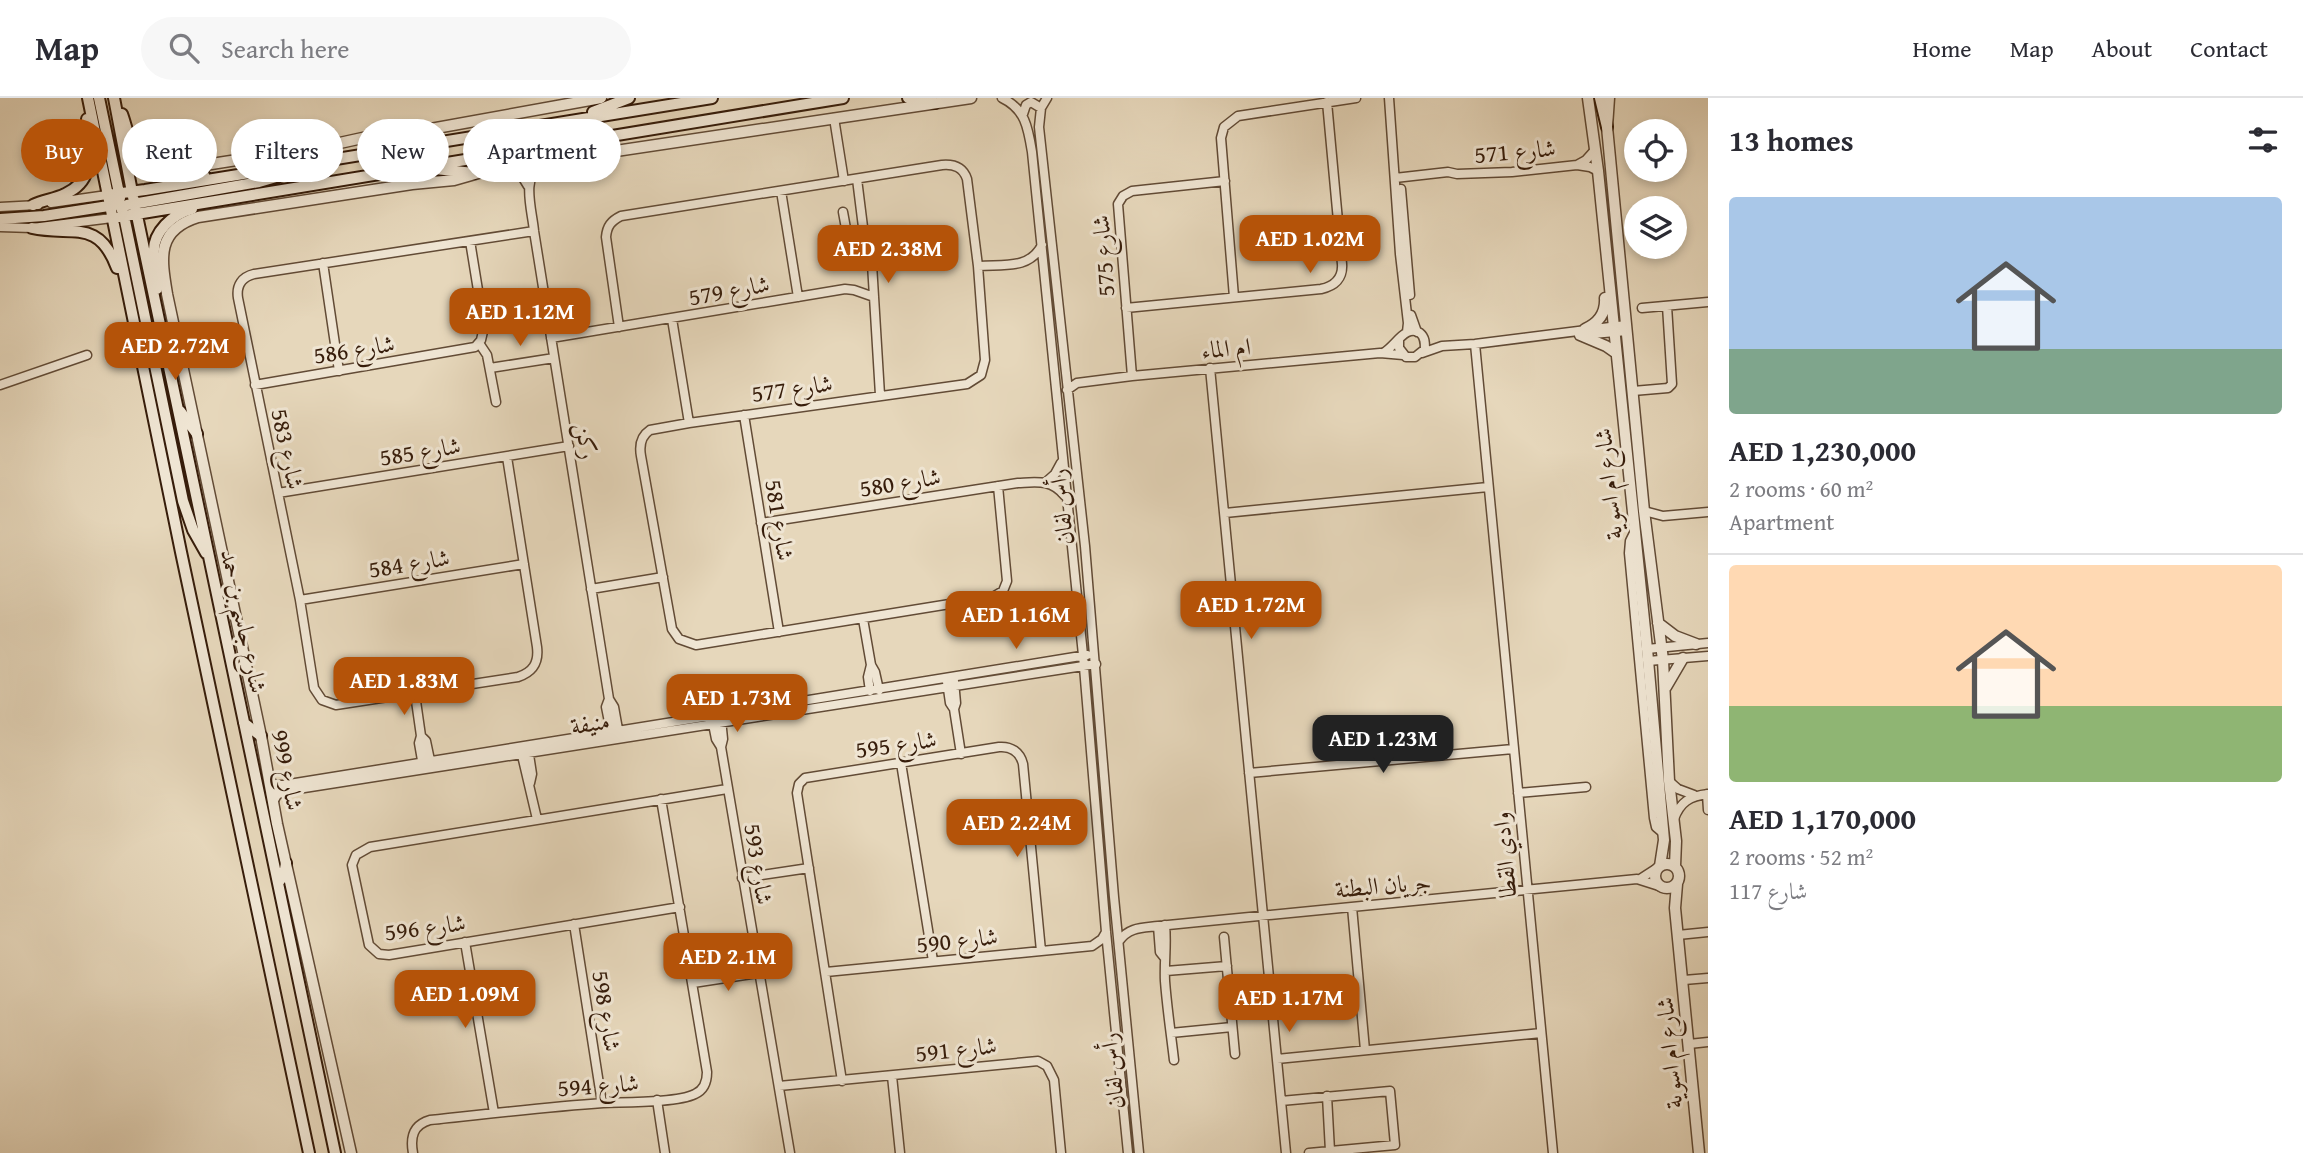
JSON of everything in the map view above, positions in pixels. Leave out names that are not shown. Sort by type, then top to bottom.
[{"type":"main road","points":[[115,98],[123,119]]},
{"type":"main road","name":"شارع جاسم بن حمد","points":[[115,98],[123,203],[111,218],[309,1153]]},
{"type":"main road","points":[[581,119],[629,98]]},
{"type":"main road","points":[[585,119],[712,98]]},
{"type":"main road","points":[[621,135],[843,98]]},
{"type":"main road","points":[[908,98],[935,103]]},
{"type":"main road","points":[[1600,98],[1607,127]]},
{"type":"main road","points":[[33,205],[71,191],[84,176],[90,160],[87,126],[92,99]]},
{"type":"main road","name":"شارع جاسم بن حمد","points":[[92,99],[155,299],[335,1153]]},
{"type":"main road","points":[[343,158],[463,139]]},
{"type":"main road","points":[[217,174],[227,176]]},
{"type":"main road","points":[[123,203],[231,175]]},
{"type":"main road","points":[[123,203],[205,201],[357,178]]},
{"type":"main road","points":[[0,219],[44,216],[260,182]]},
{"type":"main road","points":[[155,299],[158,280],[154,248],[158,237],[176,215],[205,201]]},
{"type":"main road","points":[[123,203],[183,501],[193,530],[209,558]]},
{"type":"main road","points":[[32,228],[74,230],[95,237],[108,249],[126,286]]},
{"type":"main road","points":[[177,406],[197,435]]},
{"type":"main road","points":[[244,723],[261,736]]},
{"type":"main road","points":[[278,883],[284,875],[286,863]]},
{"type":"street","points":[[217,164],[367,136],[403,134],[601,98]]},
{"type":"street","points":[[621,151],[971,98]]},
{"type":"street","points":[[1002,98],[1023,114],[1026,105],[1031,102],[1041,108],[1047,98]]},
{"type":"street","points":[[1234,297],[1221,138],[1224,127],[1233,118],[1244,115],[1356,98]]},
{"type":"street","points":[[1380,354],[1391,348],[1407,332],[1408,323],[1400,254],[1394,117],[1389,98]]},
{"type":"street","name":"شارع ام اسوية","points":[[1588,98],[1598,171],[1647,649],[1663,833],[1663,853],[1659,867]]},
{"type":"street","name":"شارع ام اسوية","points":[[1609,98],[1607,127],[1626,328],[1646,531],[1663,660],[1675,866]]},
{"type":"street","points":[[1126,308],[1328,287],[1338,281],[1342,264],[1327,102]]},
{"type":"street","name":"رأس لفان","points":[[1041,108],[1039,127],[1096,664],[1114,897],[1139,1153]]},
{"type":"street","name":"رأس لفان","points":[[1023,114],[1030,139],[1042,245],[1128,1153]]},
{"type":"street","points":[[834,118],[844,181]]},
{"type":"street","name":"شارع 571","points":[[1577,165],[1595,150]]},
{"type":"street","name":"شارع 577","points":[[619,327],[606,231],[614,220],[621,216],[953,165],[961,169],[967,179],[978,267],[985,360],[982,375],[967,384],[690,423],[645,433],[640,444],[640,456],[672,629],[684,643],[696,645],[983,600],[1003,592],[1007,582],[998,486]]},
{"type":"street","name":"شارع 571","points":[[1398,180],[1577,165],[1598,171]]},
{"type":"street","name":"شارع 999","points":[[351,1153],[273,802],[162,267],[163,250],[172,230],[186,220],[198,216],[463,177]]},
{"type":"street","points":[[856,179],[864,235],[872,264],[880,395]]},
{"type":"street","points":[[1398,180],[1412,318],[1417,332],[1424,340],[1442,346]]},
{"type":"street","name":"شارع 575","points":[[1132,376],[1117,209],[1123,196],[1132,191],[1225,181]]},
{"type":"street","points":[[525,182],[529,189]]},
{"type":"street","points":[[529,189],[530,182]]},
{"type":"street","name":"ركن","points":[[529,189],[609,699],[614,707],[615,735]]},
{"type":"street","points":[[781,191],[798,297]]},
{"type":"street","points":[[0,207],[123,203]]},
{"type":"street","points":[[843,212],[847,234],[855,237],[864,235]]},
{"type":"street","points":[[0,227],[32,228],[111,218]]},
{"type":"street","name":"شارع 583","points":[[507,457],[538,653],[533,668],[519,677],[415,694],[336,705],[322,700],[314,688],[300,600],[238,298],[240,282],[254,274],[534,231]]},
{"type":"street","points":[[470,241],[484,327],[479,343],[486,352],[496,402]]},
{"type":"street","points":[[978,267],[1027,262],[1036,255],[1042,245]]},
{"type":"street","points":[[1027,262],[1045,278]]},
{"type":"street","points":[[323,263],[339,371]]},
{"type":"street","points":[[1582,332],[1598,321],[1604,313],[1608,270]]},
{"type":"street","name":"شارع 579","points":[[551,338],[845,289],[874,297]]},
{"type":"street","points":[[1642,308],[1708,302]]},
{"type":"street","points":[[1633,393],[1669,387],[1673,382],[1667,306]]},
{"type":"street","name":"شارع 579","points":[[672,319],[690,423]]},
{"type":"street","points":[[1399,340],[1403,355],[1415,357],[1442,346],[1626,328]]},
{"type":"street","points":[[1407,332],[1417,332]]},
{"type":"street","points":[[1582,332],[1616,353]]},
{"type":"street","points":[[1422,353],[1424,340]]},
{"type":"street","name":"شارع 586","points":[[255,385],[470,349],[479,343]]},
{"type":"street","name":"وادي القطا","points":[[1475,344],[1553,1153]]},
{"type":"street","name":"ام الماء","points":[[1067,390],[1077,383],[1132,376],[1380,354],[1403,355]]},
{"type":"street","points":[[0,385],[87,355]]},
{"type":"street","points":[[490,368],[554,358]]},
{"type":"street","points":[[1210,368],[1286,1153]]},
{"type":"street","points":[[1066,373],[1077,383]]},
{"type":"street","name":"شارع 581","points":[[744,415],[779,632]]},
{"type":"street","name":"شارع 585","points":[[278,493],[569,446]]},
{"type":"street","points":[[1062,462],[1046,482],[1055,486],[1065,496]]},
{"type":"street","name":"شارع 580","points":[[761,523],[998,486],[1046,482]]},
{"type":"street","points":[[1225,513],[1488,487]]},
{"type":"street","points":[[1644,511],[1663,516],[1708,512]]},
{"type":"street","points":[[1646,531],[1663,516]]},
{"type":"street","points":[[1634,531],[1629,547],[1630,564],[1654,821],[1663,833]]},
{"type":"street","name":"شارع 584","points":[[300,600],[524,564]]},
{"type":"street","points":[[592,589],[663,578]]},
{"type":"street","points":[[863,619],[870,665],[875,672],[875,690]]},
{"type":"street","points":[[1658,623],[1675,636],[1696,644]]},
{"type":"street","points":[[1647,649],[1708,643]]},
{"type":"street","points":[[1083,660],[1095,654]]},
{"type":"street","points":[[1648,661],[1707,657]]},
{"type":"street","points":[[1664,691],[1683,658]]},
{"type":"street","points":[[1083,660],[1096,664]]},
{"type":"street","name":"منيفة","points":[[273,802],[277,795],[285,791],[427,765],[1083,660]]},
{"type":"street","name":"منيفة","points":[[717,720],[875,690],[951,681]]},
{"type":"street","name":"شارع 595","points":[[951,681],[961,754]]},
{"type":"street","points":[[415,694],[421,736],[426,741],[427,765]]},
{"type":"street","name":"شارع 593","points":[[717,720],[723,739],[720,747],[790,1153]]},
{"type":"street","name":"شارع 595","points":[[842,1080],[797,793],[802,781],[813,776],[1007,747],[1018,753],[1022,760],[1041,951]]},
{"type":"street","points":[[525,749],[532,777],[530,783],[537,819]]},
{"type":"street","points":[[1250,773],[1513,749]]},
{"type":"street","points":[[901,763],[933,961]]},
{"type":"street","name":"منيفة","points":[[269,782],[277,786],[427,765]]},
{"type":"street","points":[[1669,781],[1678,789],[1694,796]]},
{"type":"street","points":[[1518,793],[1586,787]]},
{"type":"street","name":"شارع 596","points":[[680,907],[388,955],[374,951],[367,940],[352,869],[354,859],[360,851],[370,847],[727,789]]},
{"type":"street","points":[[1673,821],[1680,806],[1694,796],[1707,794],[1708,810]]},
{"type":"street","name":"شارع 594","points":[[413,1153],[412,1135],[424,1122],[494,1113],[657,1100],[695,1094],[702,1089],[707,1072],[661,799]]},
{"type":"street","points":[[1668,864],[1675,866],[1679,873],[1677,884],[1670,888],[1661,887],[1655,876],[1659,867],[1668,864]]},
{"type":"street","name":"جريان البطنة","points":[[1132,929],[1637,879],[1659,867]]},
{"type":"street","points":[[742,878],[809,868]]},
{"type":"street","name":"جريان البطنة","points":[[1637,879],[1661,887]]},
{"type":"street","name":"شارع ام اسوية","points":[[1677,884],[1675,908],[1689,1044],[1703,1140],[1699,1153]]},
{"type":"street","name":"شارع ام اسوية","points":[[1661,887],[1675,908]]},
{"type":"street","points":[[1103,898],[1114,897]]},
{"type":"street","points":[[1352,907],[1365,1050]]},
{"type":"street","points":[[1117,921],[1132,929]]},
{"type":"street","name":"شارع 598","points":[[574,924],[602,1103]]},
{"type":"street","points":[[1162,926],[1160,952],[1164,957],[1166,971],[1174,1060]]},
{"type":"street","points":[[1119,941],[1132,929]]},
{"type":"street","points":[[1092,946],[1102,939],[1106,932]]},
{"type":"street","points":[[1678,935],[1708,932]]},
{"type":"street","points":[[1224,937],[1235,1054]]},
{"type":"street","points":[[465,942],[494,1113]]},
{"type":"street","points":[[1092,946],[1103,951],[1109,960]]},
{"type":"street","name":"شارع 590","points":[[826,972],[1092,946]]},
{"type":"street","points":[[1166,971],[1227,966]]},
{"type":"street","points":[[694,984],[758,973]]},
{"type":"street","points":[[1684,980],[1708,978]]},
{"type":"street","points":[[1171,1033],[1232,1027]]},
{"type":"street","points":[[1276,1059],[1541,1033]]},
{"type":"street","points":[[1689,1044],[1708,1042]]},
{"type":"street","name":"شارع 591","points":[[779,1086],[1032,1060],[1051,1070],[1061,1153]]},
{"type":"street","points":[[892,1076],[900,1153]]},
{"type":"street","points":[[1281,1101],[1390,1091],[1395,1145],[1309,1153]]},
{"type":"street","points":[[1327,1097],[1331,1151]]},
{"type":"street","points":[[657,1100],[665,1153]]}]
